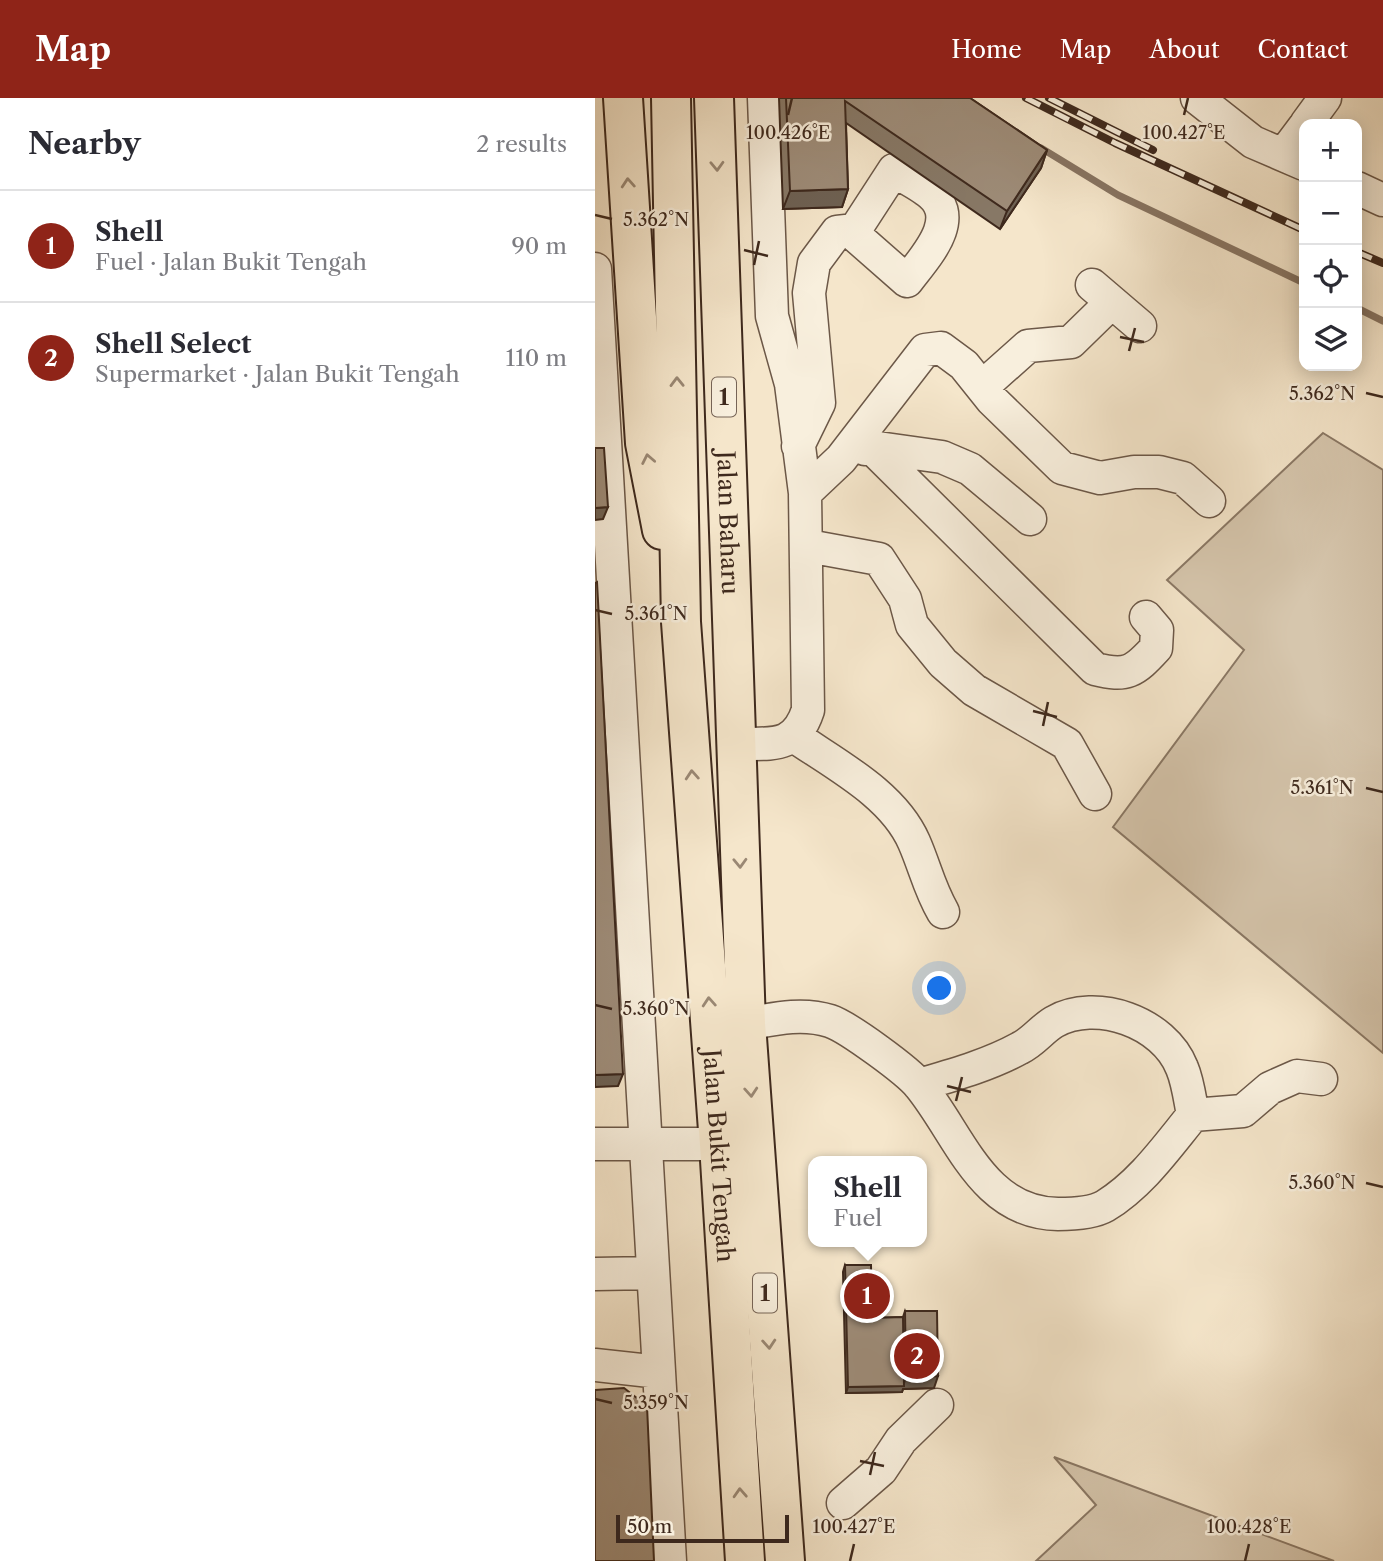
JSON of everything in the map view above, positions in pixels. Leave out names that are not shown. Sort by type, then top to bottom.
[{"type":"highway","points":[[623,98],[645,443],[681,622]]},
{"type":"highway","name":"Jalan Baharu","points":[[671,98],[684,665]]},
{"type":"highway","name":"Jalan Baharu","points":[[714,98],[733,696]]},
{"type":"highway","points":[[733,696],[740,571],[751,454],[738,98]]},
{"type":"highway","name":"Jalan Bukit Tengah","points":[[684,665],[719,1144],[744,1561]]},
{"type":"highway","name":"Jalan Bukit Tengah","points":[[733,696],[746,1024],[786,1561]]},
{"type":"street","points":[[735,744],[782,743],[795,736],[803,726],[808,710],[808,546],[805,493],[791,384],[772,316],[764,98]]},
{"type":"street","points":[[1197,98],[1254,142],[1294,160]]},
{"type":"street","points":[[1309,119],[1325,98]]},
{"type":"street","points":[[1362,190],[1383,200]]},
{"type":"street","points":[[797,446],[819,403],[809,292],[814,263],[837,232],[851,231]]},
{"type":"street","points":[[595,269],[603,552],[646,1144],[670,1561]]},
{"type":"street","points":[[982,387],[1028,346],[1071,342],[1102,293],[1140,326]]},
{"type":"street","points":[[805,493],[841,459],[925,350],[941,348],[964,365],[982,387],[1062,468],[1100,478],[1134,472],[1171,475],[1184,478],[1209,501]]},
{"type":"street","points":[[841,459],[871,447],[942,457],[970,469],[1030,519]]},
{"type":"street","points":[[871,447],[1095,669],[1117,675],[1138,667],[1156,648],[1157,630],[1146,617]]},
{"type":"street","points":[[808,546],[879,559],[905,599],[912,625],[943,663],[974,690],[1067,744],[1095,794]]},
{"type":"street","points":[[795,736],[889,805],[914,841],[928,886],[943,912]]},
{"type":"street","points":[[919,1085],[971,1069],[1022,1047],[1055,1022],[1081,1012],[1107,1012],[1150,1030],[1166,1045],[1182,1066],[1193,1115]]},
{"type":"street","points":[[746,1024],[785,1016],[829,1021],[848,1030],[919,1085],[970,1164],[990,1186],[1015,1203],[1040,1214],[1067,1214],[1102,1208],[1135,1184],[1193,1115],[1243,1111],[1270,1088],[1297,1076],[1321,1079]]},
{"type":"street","points":[[595,1144],[719,1144]]},
{"type":"street","points":[[595,1274],[653,1273]]},
{"type":"street","points":[[595,1365],[659,1372]]},
{"type":"street","points":[[843,1503],[881,1470],[901,1440],[937,1405]]},
{"type":"shaded area","points":[[1323,433],[1383,470],[1383,1053],[1113,827],[1244,650],[1167,580]]},
{"type":"shaded area","points":[[1054,1457],[1334,1561],[1036,1561],[1096,1505]]},
{"type":"building","points":[[786,98],[970,98],[1047,150],[1007,211],[845,101],[848,189],[790,191]]},
{"type":"building","points":[[595,448],[604,448],[608,507],[595,508]]},
{"type":"building","points":[[597,582],[623,1074],[595,1075],[595,583]]},
{"type":"building","points":[[845,1265],[871,1265],[872,1318],[903,1317],[904,1386],[848,1387]]},
{"type":"building","points":[[905,1311],[937,1311],[938,1376],[906,1377]]},
{"type":"building","points":[[624,1388],[647,1406],[654,1561],[595,1561],[595,1390]]},
{"type":"waterway","points":[[1041,148],[1118,195],[1299,281]]},
{"type":"waterway","points":[[1362,310],[1383,321]]},
{"type":"railway","points":[[1026,98],[1115,143],[1299,228]]},
{"type":"railway","points":[[1049,98],[1153,150]]},
{"type":"railway","points":[[1362,254],[1383,263]]},
{"type":"place","name":"Shell","points":[[867,1296]]},
{"type":"place","name":"Shell Select","points":[[917,1356]]}]
